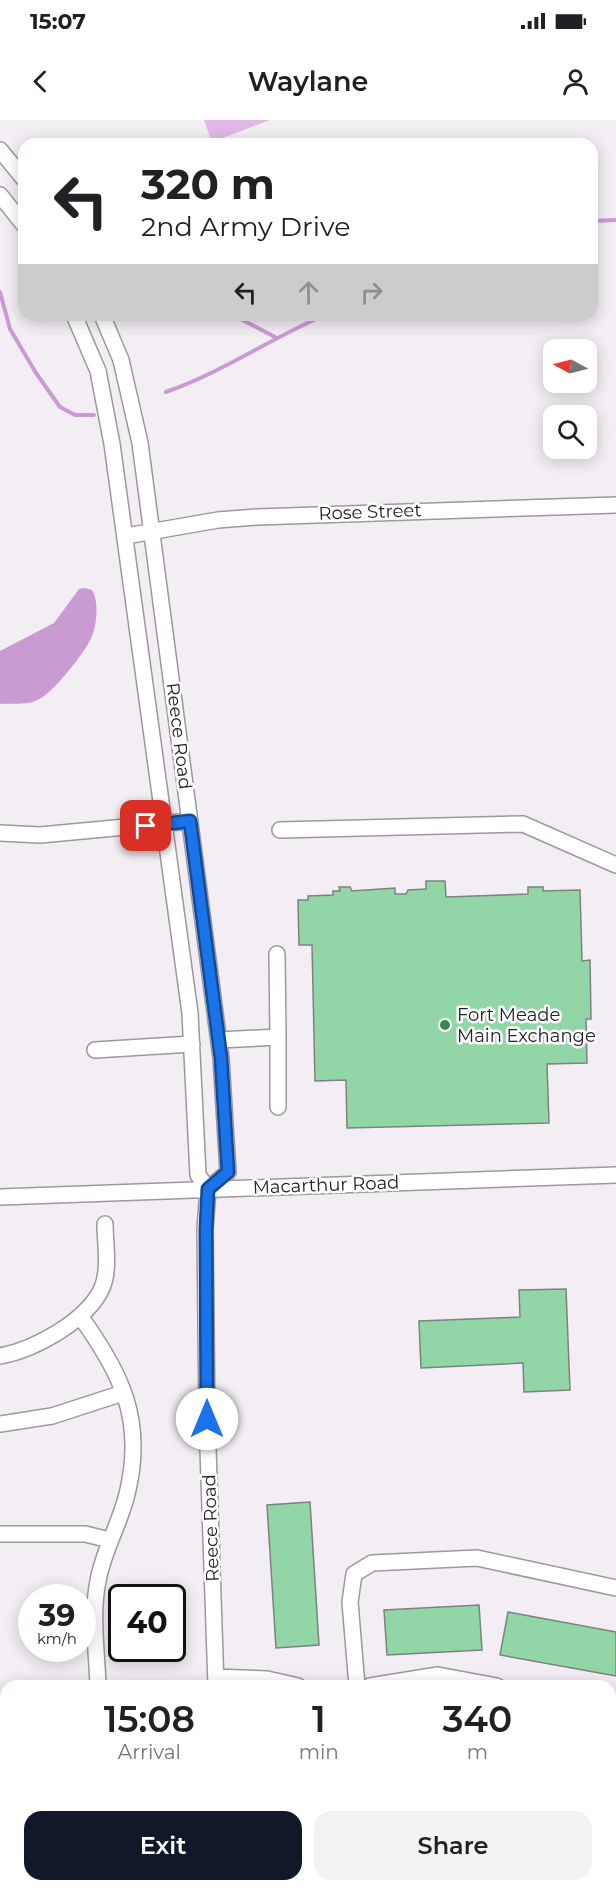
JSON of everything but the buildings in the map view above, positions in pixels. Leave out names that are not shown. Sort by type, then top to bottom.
[{"type":"street","points":[[0,150],[18,172]]},
{"type":"street","points":[[0,195],[18,218]]},
{"type":"street","name":"Reece Road","points":[[77,321],[99,371],[126,536],[190,1013],[198,1175],[208,1189],[206,1229],[207,1419],[216,1680]]},
{"type":"street","name":"Reece Road","points":[[105,321],[121,360],[140,443],[219,1040],[228,1172],[208,1189]]},
{"type":"street","name":"Rose Street","points":[[126,536],[218,520],[257,517],[616,505]]},
{"type":"street","points":[[0,832],[40,835],[190,821]]},
{"type":"street","points":[[280,830],[523,824],[616,865]]},
{"type":"street","points":[[277,954],[278,1107]]},
{"type":"street","points":[[219,1040],[278,1037]]},
{"type":"street","points":[[95,1050],[192,1044]]},
{"type":"street","name":"Macarthur Road","points":[[0,1197],[616,1175]]},
{"type":"street","points":[[0,1356],[32,1347],[80,1316],[102,1288],[105,1274],[105,1224]]},
{"type":"street","points":[[80,1316],[107,1354],[131,1416],[133,1459],[127,1495],[97,1583],[98,1680]]},
{"type":"street","points":[[0,1424],[52,1416],[123,1393]]},
{"type":"street","points":[[0,1534],[85,1534],[110,1540]]},
{"type":"street","points":[[357,1680],[351,1592],[354,1574],[372,1563],[477,1558],[616,1588]]},
{"type":"street","points":[[407,1680],[438,1675],[465,1680]]},
{"type":"street","points":[[242,1680],[271,1680]]},
{"type":"shaded area","points":[[204,120],[270,120],[223,138],[211,138]]},
{"type":"shaded area","points":[[79,589],[92,590],[94,595],[96,619],[92,636],[77,660],[47,694],[36,701],[0,704],[0,651],[54,623]]},
{"type":"waterway","points":[[598,221],[616,220]]},
{"type":"waterway","points":[[0,292],[10,329],[36,373],[60,407],[75,415],[94,415]]},
{"type":"waterway","points":[[244,321],[275,337]]},
{"type":"waterway","points":[[166,392],[206,375],[312,321]]},
{"type":"place","name":"Fort Meade Main Exchange","points":[[445,1025]]},
{"type":"route","points":[[146,826],[190,821],[221,1058],[228,1172],[208,1189],[206,1229],[207,1419]]}]
